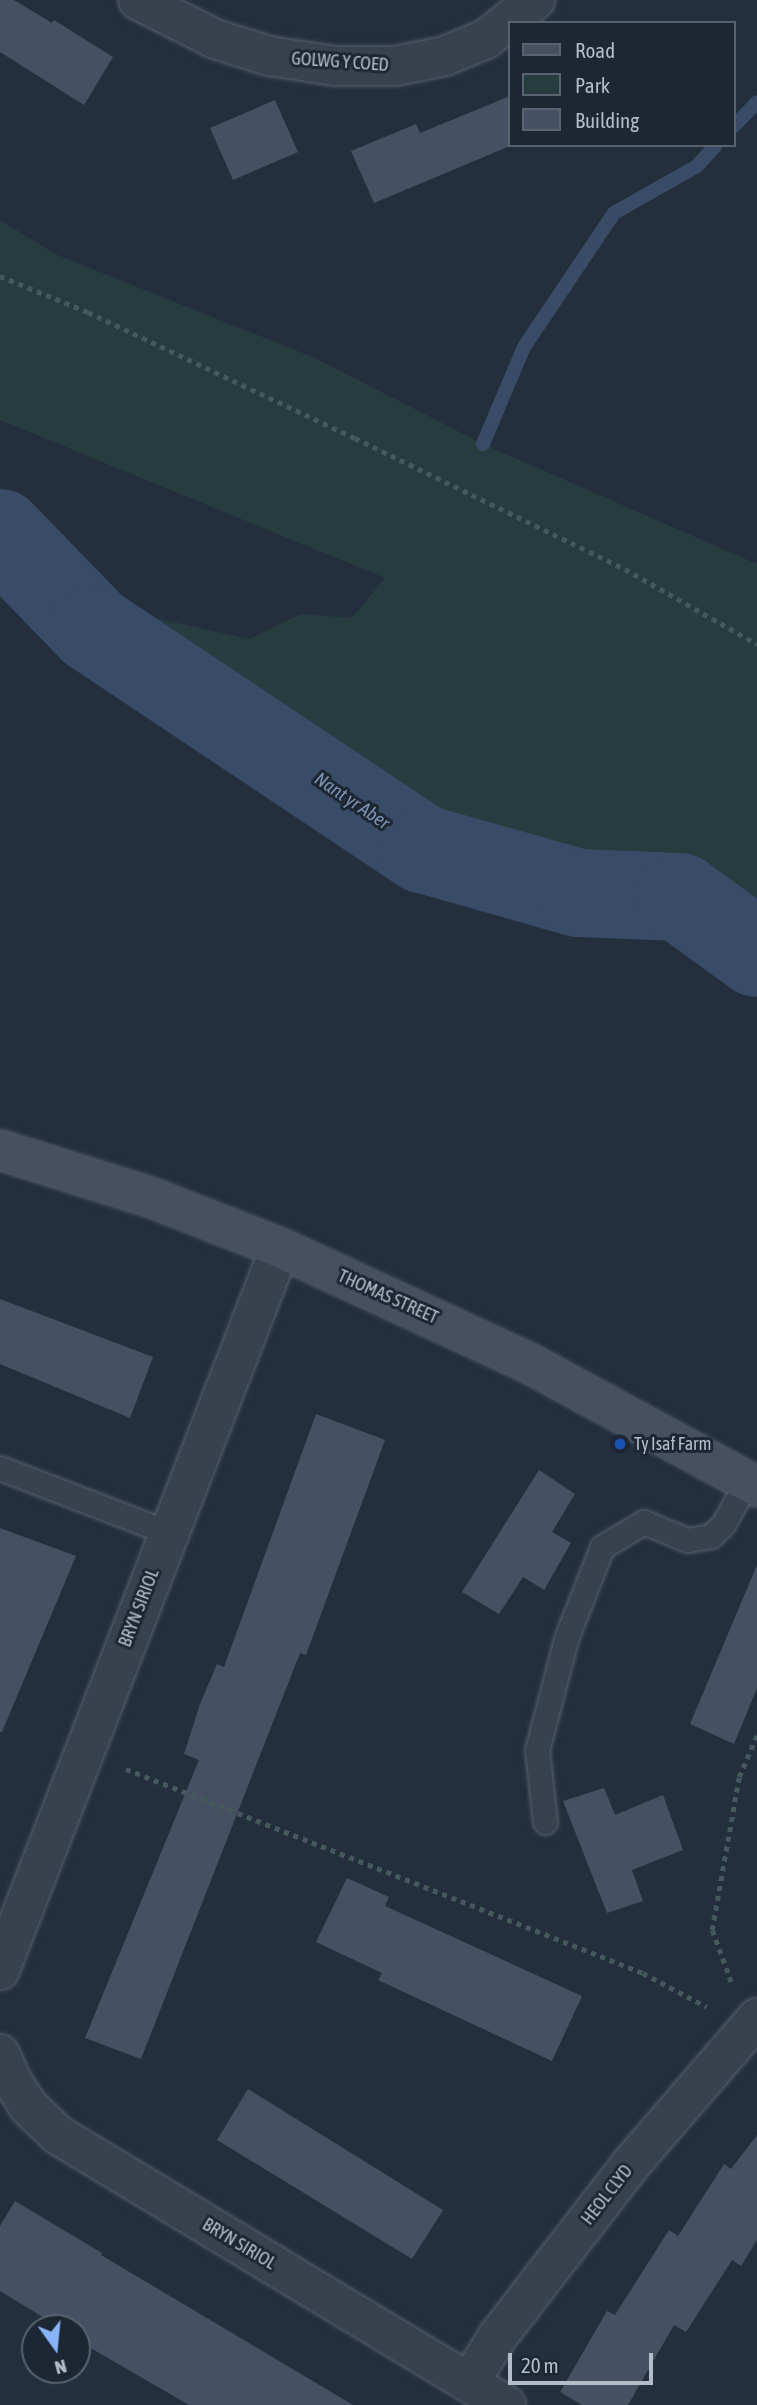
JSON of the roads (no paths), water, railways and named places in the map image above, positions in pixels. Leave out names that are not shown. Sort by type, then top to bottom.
[{"type":"main road","name":"THOMAS STREET","points":[[0,1150],[155,1199],[279,1248],[529,1363],[752,1484]]},
{"type":"street","name":"GOLWG Y COED","points":[[138,0],[215,39],[269,57],[335,66],[395,66],[445,56],[486,39],[508,21]]},
{"type":"street","name":"GOLWG Y COED","points":[[509,21],[535,0]]},
{"type":"street","name":"BRYN SIRIOL","points":[[0,1969],[279,1248]]},
{"type":"street","name":"HEOL CLYD","points":[[470,2381],[498,2336],[631,2164],[752,2024]]},
{"type":"street","name":"BRYN SIRIOL","points":[[0,2054],[12,2081],[28,2106],[58,2135],[506,2405]]},
{"type":"lane","points":[[0,1468],[167,1532]]},
{"type":"lane","points":[[545,1822],[537,1751],[567,1636],[602,1547],[644,1522],[687,1540],[712,1536],[752,1484]]},
{"type":"waterway","points":[[736,124],[757,102]]},
{"type":"waterway","points":[[483,444],[524,347],[614,213],[697,166],[714,147]]},
{"type":"waterway","name":"Nant yr Aber","points":[[0,533],[93,629],[423,849],[579,893],[680,897],[757,953]]},
{"type":"place","name":"Ty Isaf Farm","points":[[620,1444]]}]
